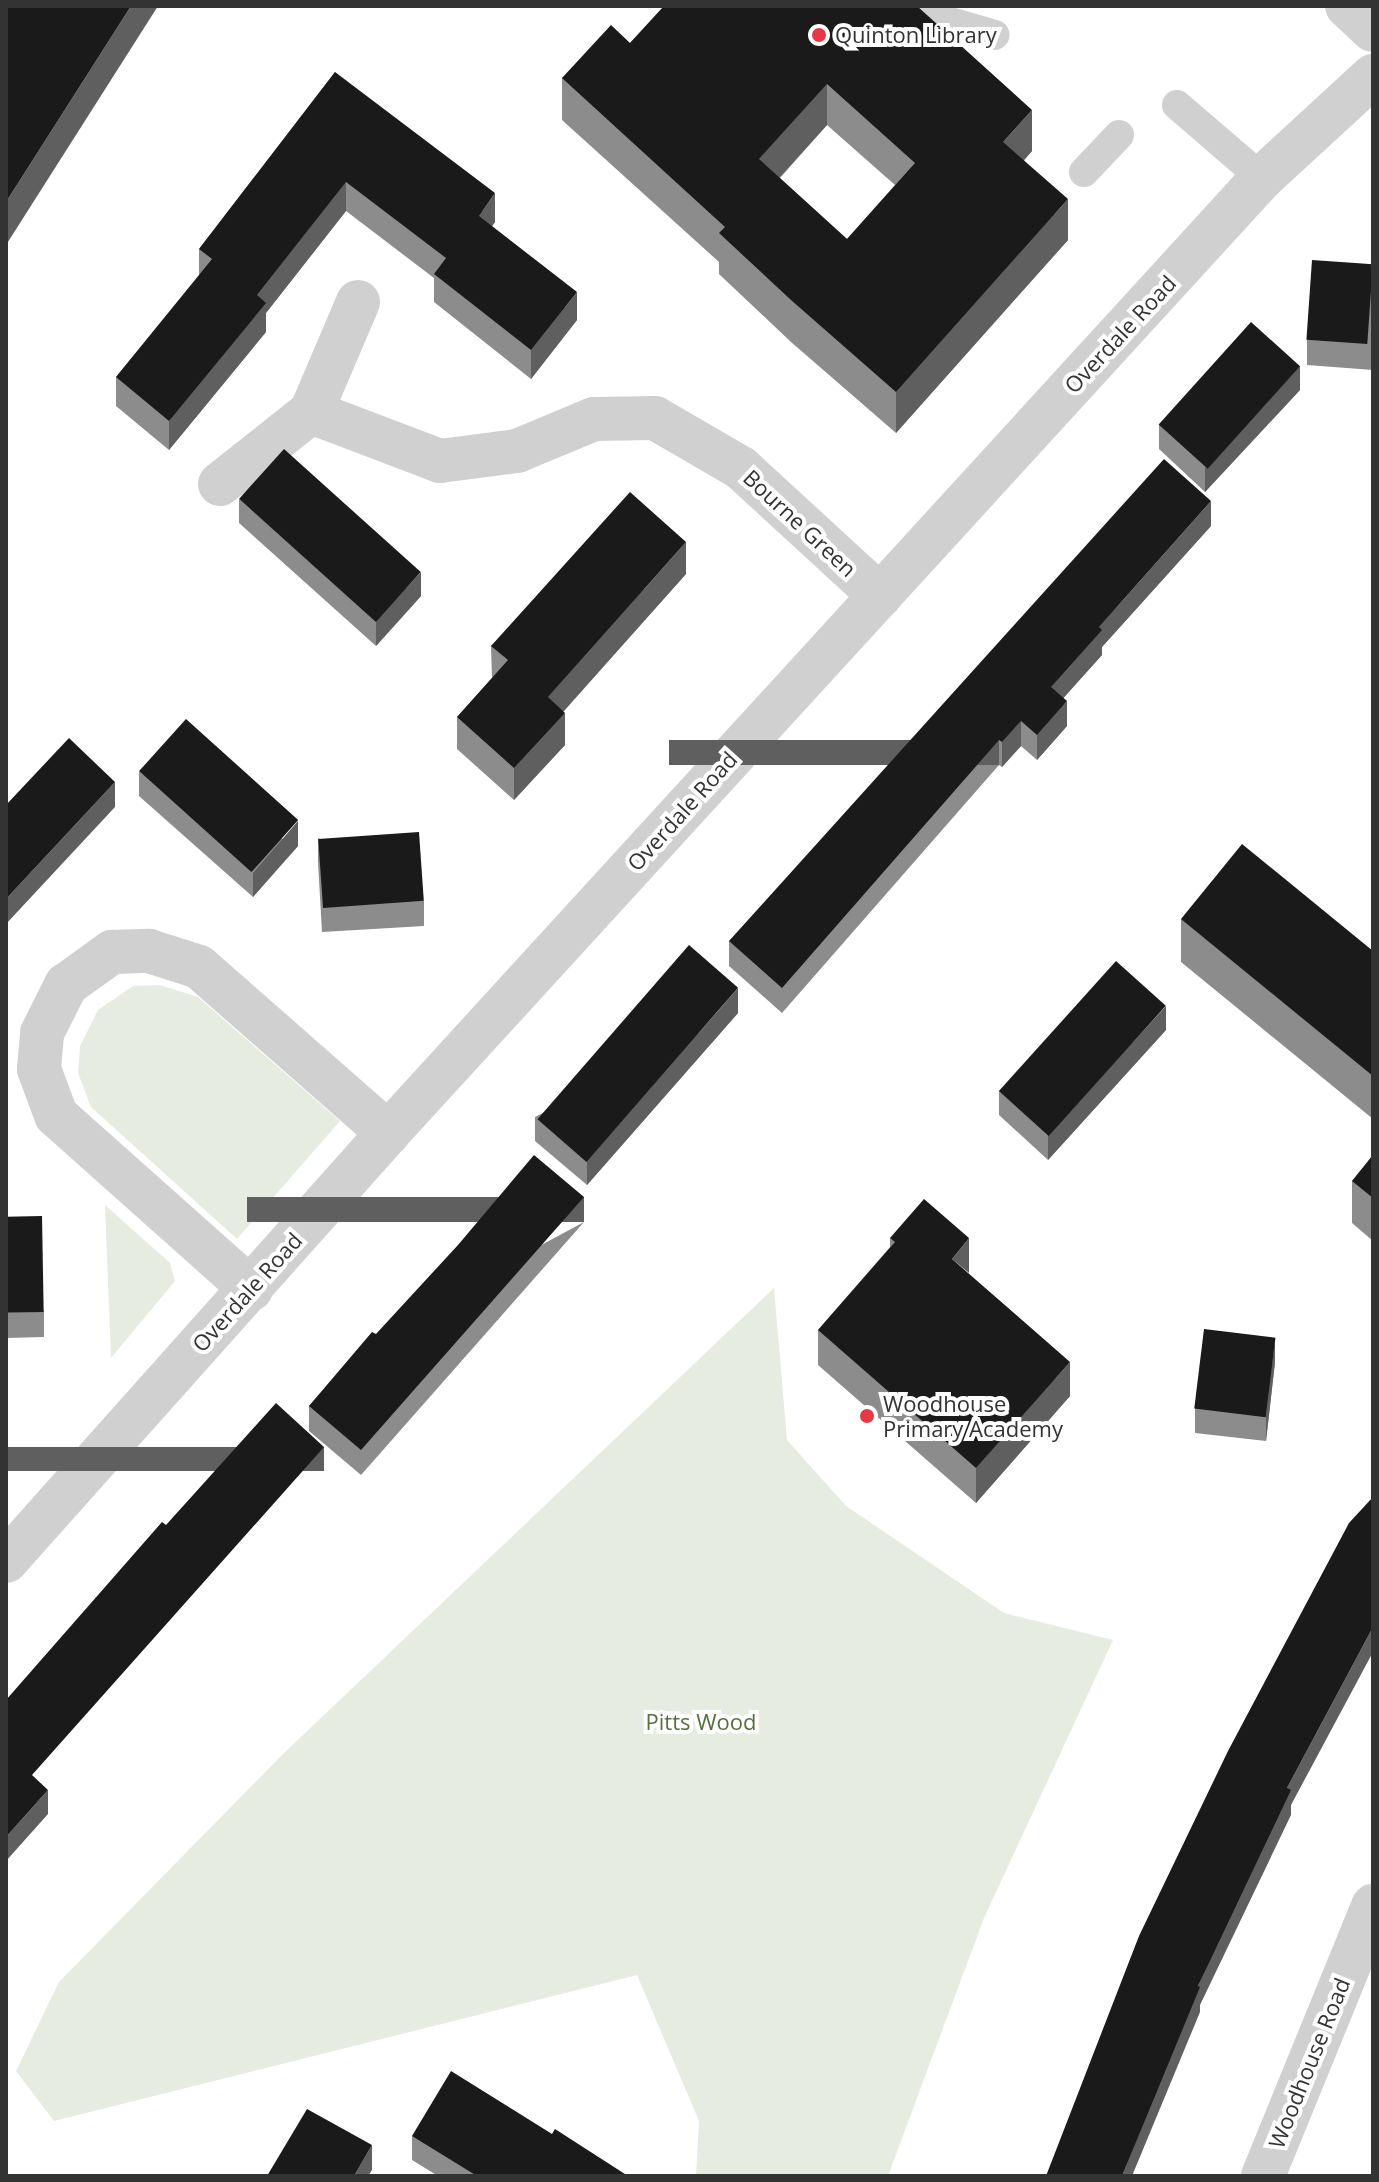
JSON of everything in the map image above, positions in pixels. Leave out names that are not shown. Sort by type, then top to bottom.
[{"type":"street","points":[[1347,6],[1373,30]]},
{"type":"street","name":"Overdale Road","points":[[6,1561],[388,1133],[1262,178],[1373,76]]},
{"type":"street","points":[[220,484],[311,412],[358,302]]},
{"type":"street","name":"Bourne Green","points":[[311,412],[440,461],[517,451],[594,419],[655,418],[741,468],[880,596]]},
{"type":"street","points":[[251,1289],[56,1115],[39,1069],[42,1033],[66,985],[112,952],[149,951],[199,967],[388,1133]]},
{"type":"street","name":"Woodhouse Road","points":[[1263,2176],[1373,1906]]},
{"type":"lane","points":[[913,11],[995,35]]},
{"type":"lane","points":[[1177,105],[1262,178]]},
{"type":"lane","points":[[1084,172],[1119,135]]},
{"type":"green space","points":[[160,985],[198,997],[340,1121],[237,1239],[91,1107],[78,1073],[80,1046],[98,1010],[133,986]]},
{"type":"green space","points":[[105,1205],[170,1263],[175,1281],[111,1358]]},
{"type":"green space","name":"Pitts Wood","points":[[774,1288],[787,1440],[846,1506],[1004,1613],[1113,1640],[984,1918],[888,2176],[696,2176],[699,2121],[637,1975],[54,2121],[16,2071],[59,1982],[283,1754]]},
{"type":"building","points":[[6,6],[131,6],[6,202]]},
{"type":"building","points":[[664,6],[917,6],[1032,110],[1003,142],[1068,199],[896,392],[719,233],[725,227],[562,78],[611,25],[630,43]],"holes":[[[827,84],[915,163],[847,239],[759,159]]]},
{"type":"building","points":[[335,72],[495,193],[479,216],[577,292],[531,350],[434,274],[446,258],[346,182],[257,295],[266,303],[169,421],[116,377],[212,259],[199,249]]},
{"type":"building","points":[[1312,260],[1373,264],[1367,344],[1306,340]]},
{"type":"building","points":[[1251,322],[1300,366],[1208,469],[1159,425]]},
{"type":"building","points":[[284,449],[421,572],[376,622],[239,499]]},
{"type":"building","points":[[1164,459],[1211,501],[1099,627],[1102,630],[1051,687],[1067,701],[1037,735],[1021,721],[1002,742],[999,740],[782,988],[729,941]]},
{"type":"building","points":[[630,492],[686,542],[548,697],[565,713],[514,768],[457,717],[508,660],[491,646]]},
{"type":"building","points":[[186,719],[298,820],[251,872],[139,771]]},
{"type":"building","points":[[69,738],[115,782],[6,899],[6,805]]},
{"type":"building","points":[[419,832],[424,901],[323,908],[318,839]]},
{"type":"building","points":[[1242,844],[1373,951],[1373,1076],[1181,919]]},
{"type":"building","points":[[689,945],[738,988],[587,1162],[537,1119]]},
{"type":"building","points":[[1116,961],[1166,1006],[1049,1136],[999,1091]]},
{"type":"building","points":[[534,1155],[584,1197],[361,1450],[309,1406],[372,1332],[376,1334],[458,1245]]},
{"type":"building","points":[[1373,1155],[1373,1198],[1352,1181]]},
{"type":"building","points":[[924,1199],[969,1238],[952,1259],[1070,1362],[976,1468],[818,1330],[895,1242],[890,1238]]},
{"type":"building","points":[[42,1216],[44,1312],[8,1313],[6,1217]]},
{"type":"building","points":[[1204,1329],[1275,1338],[1266,1417],[1194,1408]]},
{"type":"building","points":[[276,1403],[324,1447],[32,1775],[48,1790],[6,1837],[6,1700],[162,1522],[166,1525]]},
{"type":"building","points":[[1373,1497],[1373,1627],[1287,1788],[1291,1790],[1198,1986],[1122,2176],[1046,2176],[1139,1936],[1228,1751],[1349,1523]]},
{"type":"building","points":[[451,2071],[552,2134],[555,2129],[628,2176],[477,2176],[412,2136]]},
{"type":"building","points":[[307,2109],[372,2145],[354,2176],[267,2176]]},
{"type":"place","name":"Quinton Library","points":[[819,35]]},
{"type":"place","name":"Woodhouse Primary Academy","points":[[867,1416]]}]
